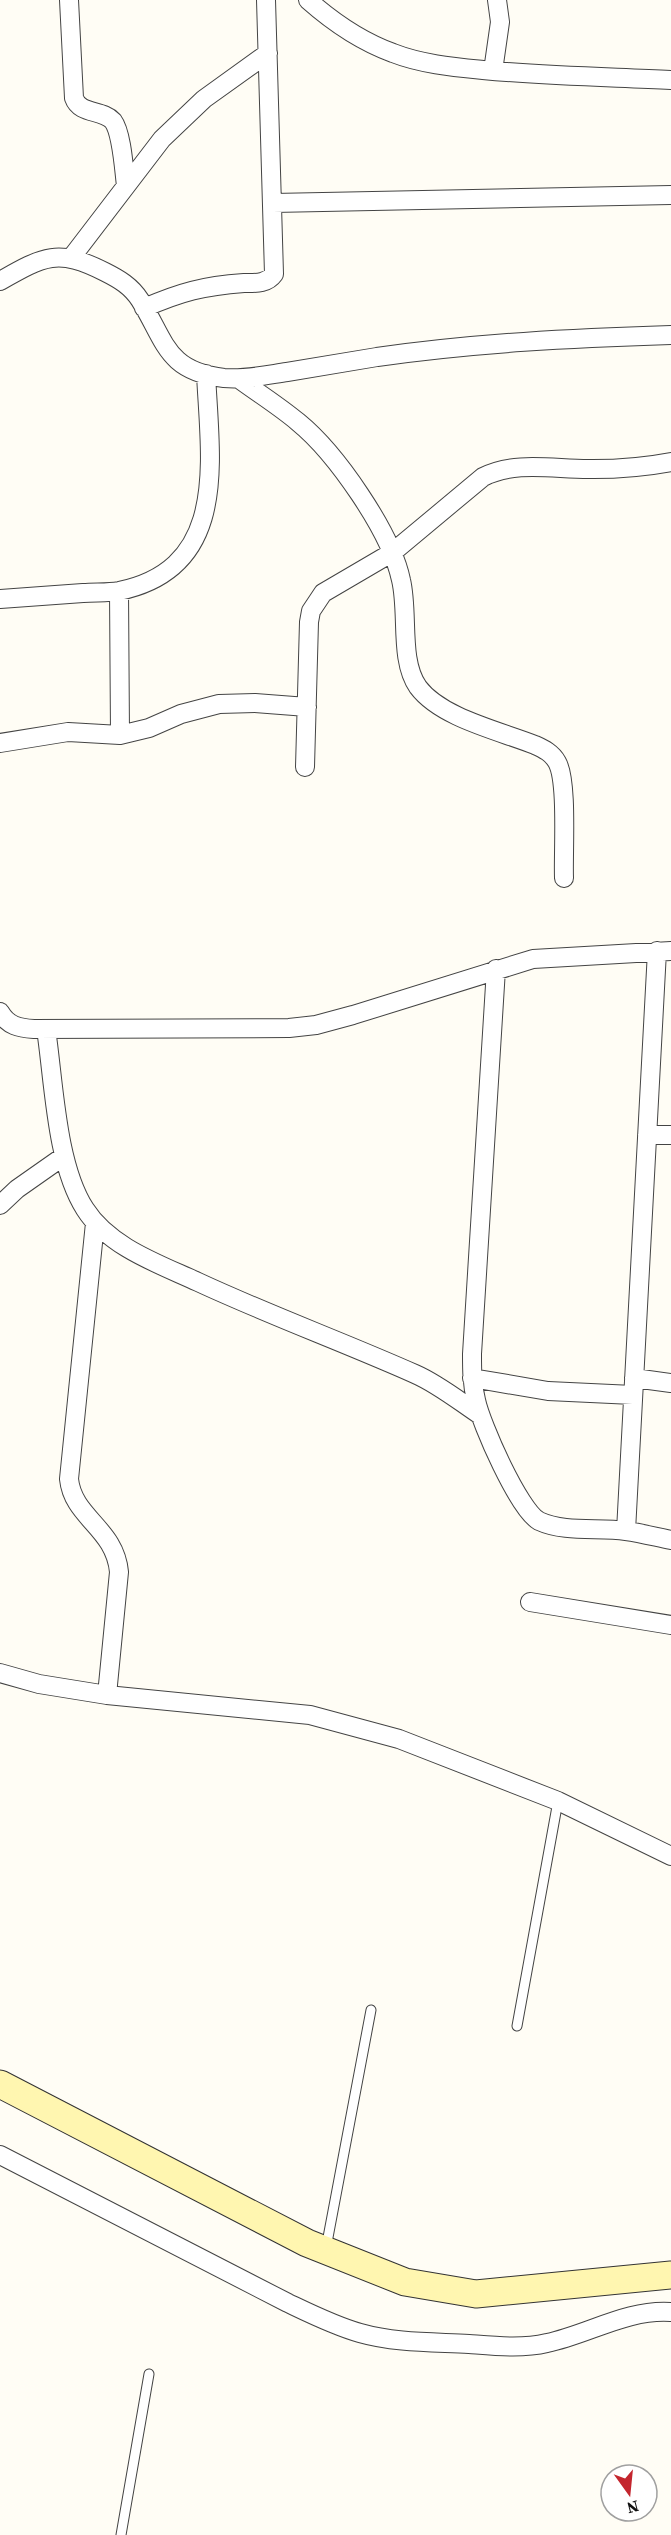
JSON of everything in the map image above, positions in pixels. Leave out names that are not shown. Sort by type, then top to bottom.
[{"type":"main road","points":[[0,2084],[308,2244],[405,2282],[476,2294],[671,2275]]},
{"type":"street","points":[[69,0],[74,98],[79,106],[108,117],[115,125],[126,186]]},
{"type":"street","points":[[144,308],[193,289],[261,282],[272,278],[275,268],[266,0]]},
{"type":"street","points":[[308,0],[342,29],[395,54],[427,62],[492,71],[671,80]]},
{"type":"street","points":[[492,71],[500,30],[497,0]]},
{"type":"street","points":[[71,258],[162,139],[183,117],[268,53]]},
{"type":"street","points":[[273,203],[671,195]]},
{"type":"street","points":[[0,281],[31,263],[58,257],[87,263],[121,280],[132,290],[172,357],[206,374],[239,379],[378,357],[491,344],[671,335]]},
{"type":"street","points":[[0,599],[119,591],[150,581],[174,566],[192,544],[204,513],[209,489],[206,374]]},
{"type":"street","points":[[239,379],[298,422],[320,444],[368,507],[393,552],[405,604],[408,665],[419,688],[440,707],[535,745],[550,753],[556,761],[562,778],[564,878]]},
{"type":"street","points":[[305,767],[309,622],[316,602],[323,593],[393,552],[483,477],[494,471],[520,467],[592,469],[632,467],[671,462]]},
{"type":"street","points":[[119,591],[120,735]]},
{"type":"street","points":[[0,743],[68,732],[120,735],[148,728],[181,714],[219,704],[255,703],[307,706]]},
{"type":"street","points":[[2,1019],[17,1027],[46,1029],[289,1028],[353,1015],[533,959],[664,951],[647,1135],[626,1531]]},
{"type":"street","points":[[496,969],[472,1378],[480,1415],[518,1495],[531,1515],[558,1526],[626,1531],[671,1540]]},
{"type":"street","points":[[46,1029],[64,1156],[76,1192],[95,1223],[113,1238],[144,1257],[255,1308],[416,1374],[480,1415]]},
{"type":"street","points":[[647,1135],[671,1135]]},
{"type":"street","points":[[0,1205],[17,1189],[64,1156]]},
{"type":"street","points":[[95,1223],[69,1479],[75,1500],[109,1540],[118,1560],[119,1572],[107,1695]]},
{"type":"street","points":[[472,1378],[548,1391],[671,1383]]},
{"type":"street","points":[[530,1602],[671,1625]]},
{"type":"street","points":[[0,1673],[39,1684],[107,1695],[310,1715],[399,1739],[558,1801],[671,1856]]},
{"type":"street","points":[[0,2155],[288,2303],[328,2322],[361,2333],[402,2340],[512,2347],[531,2346],[556,2341],[641,2313],[671,2312]]},
{"type":"lane","points":[[517,2026],[558,1801]]},
{"type":"lane","points":[[326,2251],[371,2010]]},
{"type":"lane","points":[[121,2535],[149,2374]]}]
